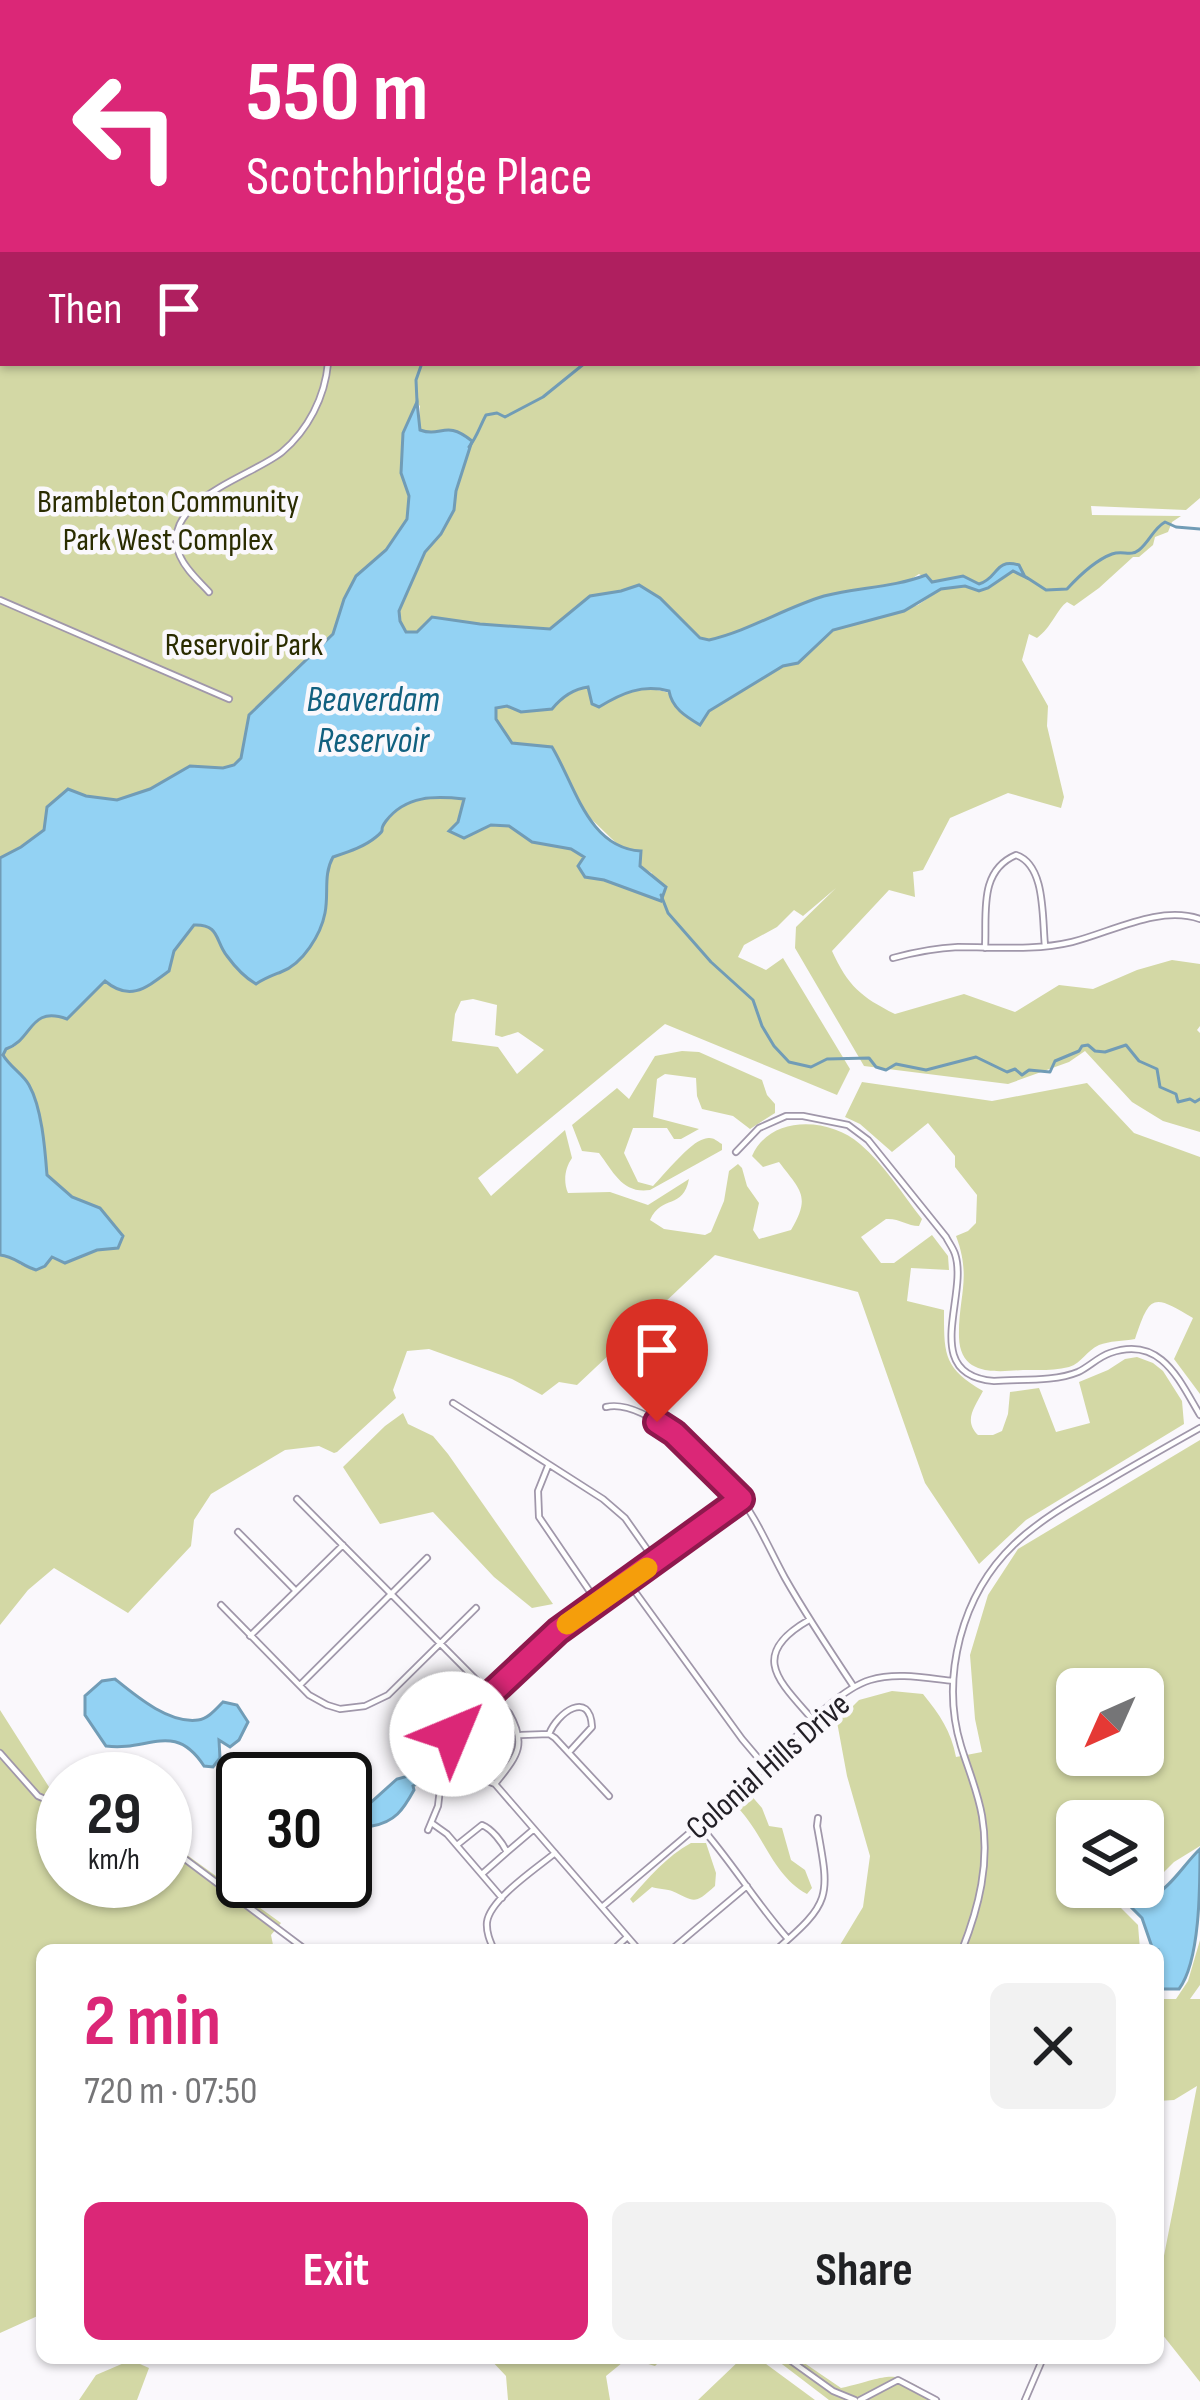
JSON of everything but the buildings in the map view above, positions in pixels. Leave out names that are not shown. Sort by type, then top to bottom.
[{"type":"street","points":[[209,592],[179,554],[182,523],[209,493],[290,445],[316,406],[328,366]]},
{"type":"street","points":[[0,600],[229,699]]},
{"type":"street","points":[[986,948],[988,884],[1003,860],[1016,855],[1028,859],[1036,872],[1045,946]]},
{"type":"street","points":[[893,958],[926,950],[1045,946],[1166,914],[1200,919]]},
{"type":"street","points":[[736,1152],[759,1128],[786,1116],[833,1121],[860,1131],[956,1254],[951,1345],[966,1371],[994,1381],[1063,1376],[1107,1353],[1138,1349],[1169,1365],[1200,1415]]},
{"type":"street","points":[[453,1403],[613,1507],[656,1562]]},
{"type":"street","points":[[606,1407],[643,1414],[674,1433],[741,1499],[809,1620],[854,1687]]},
{"type":"street","points":[[964,1944],[983,1882],[985,1837],[957,1730],[952,1681],[965,1617],[980,1584],[1021,1535],[1049,1514],[1200,1428]]},
{"type":"street","points":[[550,1464],[538,1491],[539,1517],[597,1602]]},
{"type":"street","points":[[297,1499],[509,1713],[520,1736],[517,1754],[496,1784]]},
{"type":"street","points":[[502,1898],[457,1845],[430,1827],[438,1806],[445,1747],[452,1734],[543,1643],[741,1499]]},
{"type":"street","points":[[238,1532],[296,1591]]},
{"type":"street","points":[[250,1636],[343,1545]]},
{"type":"street","points":[[299,1685],[428,1558]]},
{"type":"street","points":[[628,1582],[766,1767]]},
{"type":"street","points":[[221,1605],[299,1685],[327,1706],[340,1709],[365,1706],[388,1695],[476,1608]]},
{"type":"street","points":[[809,1620],[784,1635],[774,1659],[781,1683],[813,1720]]},
{"type":"street","name":"Colonial Hills Drive","points":[[602,1907],[854,1687],[894,1676],[952,1681]]},
{"type":"street","points":[[549,1734],[570,1708],[586,1710],[592,1727],[569,1752]]},
{"type":"street","points":[[520,1736],[549,1734],[608,1796]]},
{"type":"street","points":[[0,1753],[36,1794]]},
{"type":"street","points":[[440,1775],[477,1777],[496,1784],[633,1944]]},
{"type":"street","points":[[783,1944],[813,1917],[825,1887],[818,1818]]},
{"type":"street","points":[[457,1845],[482,1825],[507,1852]]},
{"type":"street","points":[[699,1825],[788,1939]]},
{"type":"street","points":[[482,1874],[534,1829]]},
{"type":"street","points":[[492,1944],[487,1922],[493,1906],[555,1853]]},
{"type":"street","points":[[192,1864],[298,1944]]},
{"type":"street","points":[[678,1944],[747,1886]]},
{"type":"street","points":[[619,1944],[627,1937]]},
{"type":"street","points":[[795,2364],[833,2391],[858,2400],[898,2380],[935,2400]]},
{"type":"street","points":[[1025,2400],[1040,2364]]},
{"type":"green space","points":[[0,366],[1200,366],[1200,498],[1186,510],[1091,506],[1092,515],[1181,516],[1099,588],[1074,606],[1067,602],[1037,638],[1029,634],[1022,660],[1048,706],[1047,726],[1064,797],[1061,808],[1008,793],[950,818],[923,870],[913,872],[915,897],[889,890],[832,951],[857,989],[895,1014],[964,994],[1015,1012],[1059,985],[1093,989],[1172,960],[1200,964],[1200,1132],[1163,1121],[1132,1102],[1085,1051],[1069,1062],[1008,1084],[864,1066],[795,948],[796,927],[836,888],[803,916],[794,910],[777,927],[744,945],[738,957],[766,970],[783,958],[850,1069],[837,1095],[665,1024],[478,1178],[491,1196],[565,1130],[572,1158],[565,1175],[568,1193],[610,1192],[648,1205],[689,1179],[682,1195],[660,1207],[650,1220],[664,1229],[705,1235],[711,1232],[724,1201],[729,1171],[738,1164],[759,1203],[753,1230],[759,1239],[791,1230],[802,1201],[798,1187],[779,1162],[763,1167],[752,1156],[772,1133],[786,1127],[801,1124],[833,1129],[869,1152],[922,1219],[919,1226],[886,1219],[861,1237],[881,1263],[894,1263],[932,1235],[948,1256],[949,1270],[911,1268],[907,1301],[944,1310],[948,1358],[960,1375],[983,1391],[971,1419],[978,1435],[1002,1431],[1010,1392],[1039,1388],[1056,1432],[1090,1423],[1079,1382],[1137,1357],[1163,1371],[1182,1401],[1184,1424],[1026,1520],[979,1564],[925,1483],[858,1292],[715,1255],[577,1385],[559,1382],[542,1395],[429,1349],[407,1351],[393,1390],[396,1398],[337,1452],[319,1446],[285,1450],[211,1494],[194,1520],[191,1546],[128,1613],[54,1568],[28,1590],[0,1625],[0,1255],[11,1256],[21,1265],[52,1257],[65,1263],[117,1248],[100,1208],[72,1197],[47,1175],[37,1105],[26,1081],[3,1055],[6,1048],[14,1047],[41,1016],[105,980],[169,971],[174,951],[194,925],[210,929],[238,965],[270,974],[292,966],[308,950],[323,921],[333,856],[357,849],[409,800],[465,799],[451,831],[464,838],[491,825],[509,826],[532,842],[571,849],[585,857],[585,877],[654,897],[652,873],[584,812],[552,747],[512,744],[496,719],[496,708],[560,700],[589,687],[590,699],[599,707],[642,689],[666,692],[709,711],[783,666],[799,663],[833,630],[918,605],[941,589],[988,588],[1019,565],[979,584],[963,576],[932,582],[919,574],[886,587],[826,596],[709,640],[700,639],[639,585],[590,596],[550,629],[433,617],[417,632],[406,632],[238,796],[44,830],[0,858]],"holes":[[[417,403],[419,430],[465,463],[455,491],[401,473],[403,433]],[[461,1001],[497,1005],[495,1035],[518,1032],[544,1050],[517,1074],[498,1047],[452,1041]]]},
{"type":"green space","points":[[699,1052],[762,1080],[775,1113],[750,1129],[733,1116],[702,1109],[696,1078],[665,1074],[657,1079],[653,1117],[699,1129],[674,1139],[667,1128],[633,1128],[624,1153],[638,1182],[653,1186],[698,1141],[716,1140],[722,1150],[650,1190],[633,1189],[620,1181],[599,1153],[582,1151],[572,1125],[617,1088],[629,1099],[655,1056]]},
{"type":"green space","points":[[862,1082],[992,1101],[1087,1083],[1134,1133],[1200,1157],[1200,1394],[1174,1359],[1193,1318],[1161,1302],[1149,1306],[1135,1339],[1099,1345],[1069,1367],[991,1371],[965,1359],[959,1337],[963,1264],[956,1236],[976,1223],[977,1195],[955,1167],[955,1156],[928,1123],[892,1152],[845,1117]]},
{"type":"green space","points":[[403,1413],[408,1424],[433,1436],[448,1454],[553,1604],[532,1608],[494,1577],[433,1512],[380,1524],[343,1467]]},
{"type":"green space","points":[[1200,1440],[1200,1846],[1164,1872],[1164,1800],[1056,1800],[1056,1908],[1121,1908],[1138,1925],[1140,1944],[841,1944],[863,1907],[870,1856],[837,1722],[859,1700],[892,1691],[923,1694],[944,1724],[956,1757],[982,1752],[970,1655],[988,1595],[1018,1549]]},
{"type":"green space","points":[[0,1710],[36,1767],[36,1908],[192,1908],[192,1859],[216,1876],[216,1908],[260,1908],[281,1923],[271,1935],[273,1944],[36,1944],[36,2317],[0,2333]]},
{"type":"green space","points":[[749,1793],[769,1826],[782,1828],[791,1860],[805,1870],[812,1888],[807,1894],[785,1876],[737,1807]]},
{"type":"green space","points":[[691,1843],[706,1843],[716,1873],[715,1886],[694,1900],[652,1887],[633,1903],[630,1899],[651,1875]]},
{"type":"green space","points":[[1200,1940],[1200,1985],[1190,1999],[1200,1999],[1200,2382],[1164,2337],[1164,2256],[1197,2086],[1164,2101],[1164,1999],[1176,1999],[1188,1981]]},
{"type":"green space","points":[[122,2364],[149,2368],[137,2400],[79,2400],[96,2375]]},
{"type":"green space","points":[[495,2364],[621,2364],[606,2376],[610,2400],[508,2400],[506,2376]]},
{"type":"green space","points":[[736,2364],[766,2364],[815,2400],[698,2400]]},
{"type":"green space","points":[[782,2364],[806,2364],[841,2388],[883,2377],[901,2378],[940,2400],[829,2400]]},
{"type":"water","name":"Beaverdam Reservoir","points":[[417,402],[420,430],[456,431],[472,441],[454,510],[425,552],[399,611],[406,632],[417,632],[432,617],[550,629],[590,596],[639,585],[660,598],[700,638],[709,640],[824,596],[926,575],[932,582],[963,576],[979,584],[1001,566],[1011,564],[1019,565],[1025,577],[1013,571],[979,591],[965,586],[941,589],[904,611],[833,630],[798,663],[783,666],[709,711],[700,725],[676,707],[669,691],[659,689],[632,691],[599,707],[592,704],[588,687],[568,695],[552,709],[496,708],[496,719],[512,743],[552,747],[585,812],[608,839],[641,851],[640,866],[666,887],[661,901],[585,877],[578,866],[584,857],[571,849],[532,842],[509,826],[491,825],[464,838],[449,831],[458,822],[464,799],[432,798],[403,806],[371,841],[333,857],[320,930],[289,968],[256,984],[233,964],[213,930],[194,925],[174,951],[169,971],[153,983],[130,992],[105,981],[67,1019],[38,1020],[6,1049],[3,1055],[26,1081],[37,1105],[47,1175],[72,1197],[100,1208],[123,1236],[118,1248],[97,1250],[65,1263],[52,1257],[36,1270],[0,1255],[0,858],[44,830],[47,807],[68,789],[117,800],[150,789],[190,766],[223,768],[241,758],[249,715],[333,634],[356,576],[386,550],[407,519],[409,496],[401,473],[403,433]]},
{"type":"water","points":[[115,1679],[176,1718],[202,1719],[223,1702],[237,1705],[248,1722],[230,1747],[219,1740],[213,1767],[204,1766],[193,1752],[171,1741],[106,1746],[85,1715],[85,1696],[102,1681]]},
{"type":"water","points":[[412,1775],[423,1780],[413,1786],[406,1804],[392,1818],[372,1826],[372,1802],[397,1779]]},
{"type":"water","points":[[1200,1849],[1197,1923],[1191,1961],[1179,1989],[1164,1989],[1164,1944],[1151,1944],[1142,1918],[1132,1908],[1164,1908],[1165,1888]]},
{"type":"waterway","points":[[417,402],[421,366]]},
{"type":"waterway","points":[[469,447],[486,415],[505,417],[543,397],[581,366]]},
{"type":"waterway","points":[[1026,577],[1046,590],[1067,589],[1106,557],[1139,550],[1165,522],[1200,529]]},
{"type":"waterway","points":[[661,895],[668,913],[753,1000],[762,1026],[789,1062],[811,1067],[827,1059],[869,1058],[886,1070],[896,1064],[926,1070],[976,1057],[1022,1075],[1029,1070],[1050,1072],[1055,1061],[1082,1046],[1105,1052],[1126,1045],[1139,1061],[1157,1069],[1160,1087],[1176,1094],[1178,1102],[1200,1099]]},
{"type":"slow traffic","points":[[567,1624],[647,1568]]},
{"type":"route","points":[[452,1734],[543,1643],[741,1499],[657,1422]]},
{"type":"park label","name":"Brambleton Community Park West Complex","points":[[168,519]]},
{"type":"park label","name":"Reservoir Park","points":[[244,643]]}]
